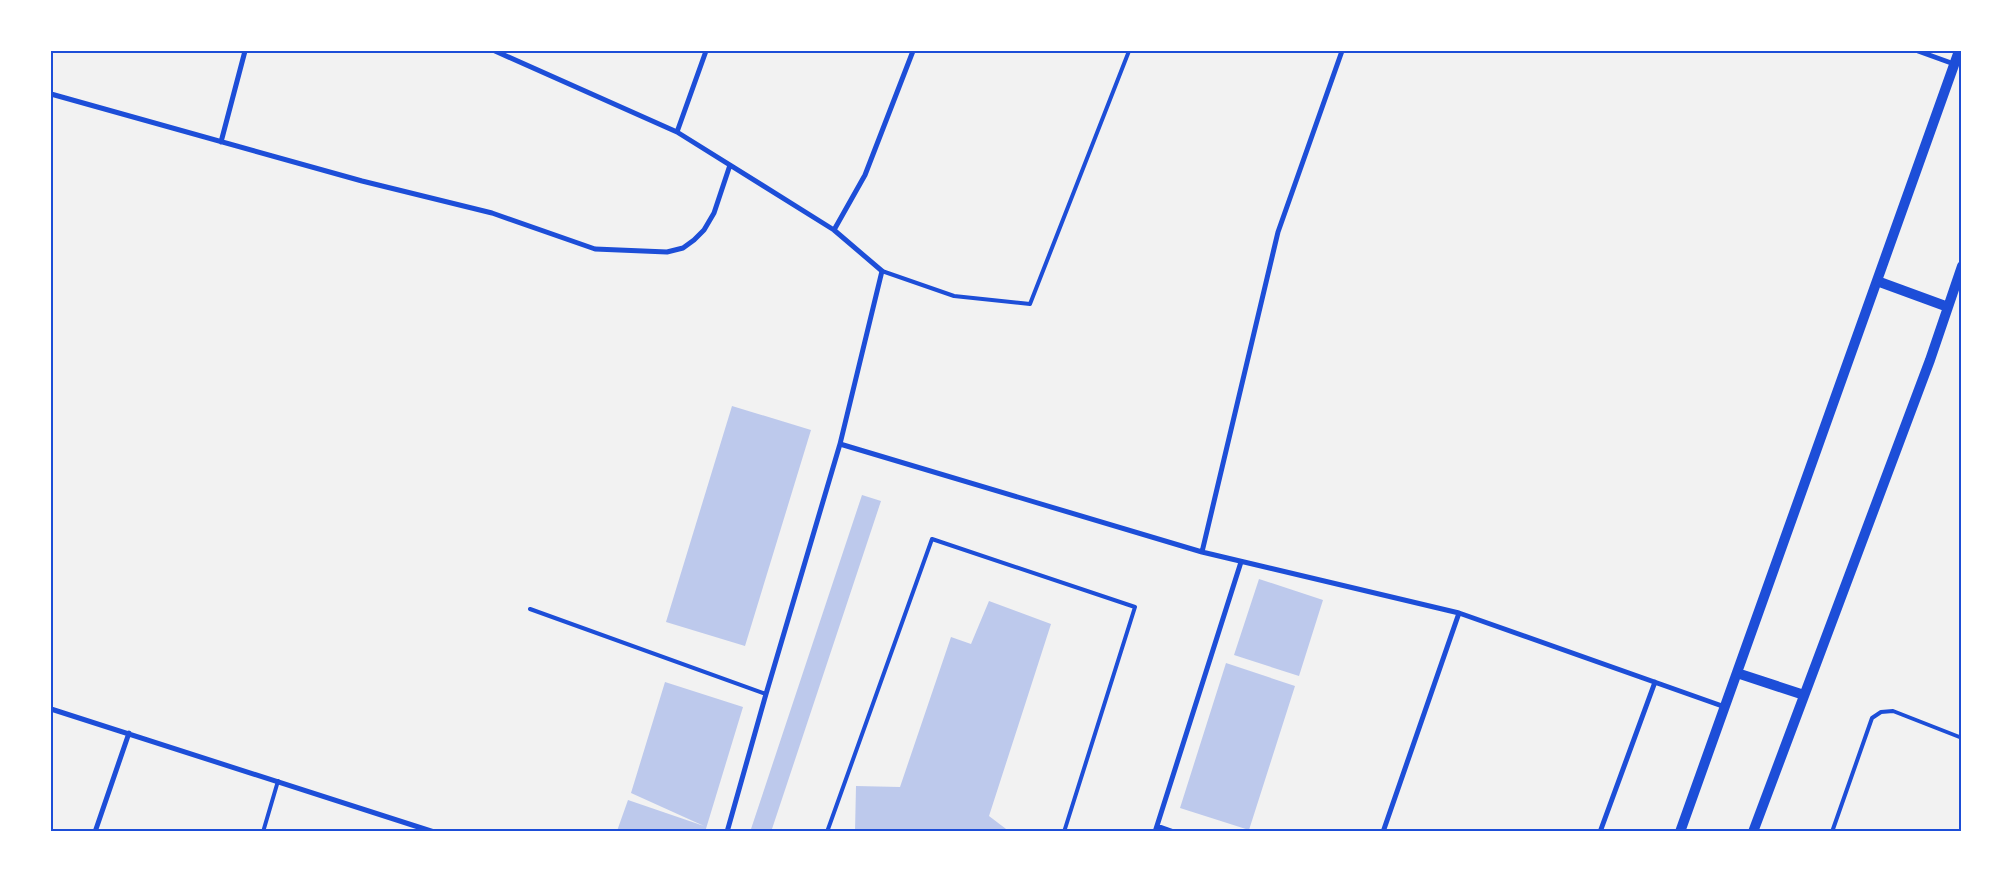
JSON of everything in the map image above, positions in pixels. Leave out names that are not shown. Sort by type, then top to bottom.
[{"type":"main road","points":[[1680,832],[1959,51]]},
{"type":"main road","points":[[1753,832],[1930,360],[1962,266]]},
{"type":"main road","points":[[1877,281],[1948,307]]},
{"type":"main road","points":[[1737,673],[1804,695]]},
{"type":"street","points":[[221,142],[245,51]]},
{"type":"street","points":[[495,51],[677,132],[834,230],[882,271],[840,444],[727,832]]},
{"type":"street","points":[[677,132],[706,51]]},
{"type":"street","points":[[834,230],[865,175],[913,51]]},
{"type":"street","points":[[1202,552],[1278,232],[1342,51]]},
{"type":"street","points":[[1918,51],[1954,64]]},
{"type":"street","points":[[51,94],[362,181],[492,213],[595,249],[667,252],[684,248],[704,230],[714,213],[730,165]]},
{"type":"street","points":[[840,444],[1202,552],[1459,613],[1725,708]]},
{"type":"street","points":[[1174,832],[1156,829],[1241,562]]},
{"type":"street","points":[[1383,832],[1459,613]]},
{"type":"street","points":[[1600,832],[1655,682]]},
{"type":"street","points":[[51,709],[434,832]]},
{"type":"street","points":[[95,832],[129,733]]},
{"type":"lane","points":[[882,271],[954,296],[1030,304],[1129,51]]},
{"type":"lane","points":[[827,832],[932,539],[1135,607],[1064,832]]},
{"type":"lane","points":[[530,609],[766,694]]},
{"type":"lane","points":[[1832,832],[1872,718],[1882,712],[1893,711],[1962,738]]},
{"type":"lane","points":[[263,832],[278,781]]},
{"type":"building","points":[[732,406],[811,430],[745,646],[666,622]]},
{"type":"building","points":[[862,495],[881,501],[771,832],[750,832]]},
{"type":"building","points":[[1259,579],[1323,600],[1299,676],[1234,655]]},
{"type":"building","points":[[989,601],[1051,624],[989,816],[1010,832],[855,832],[856,786],[900,787],[951,637],[971,644]]},
{"type":"building","points":[[1226,663],[1295,686],[1249,830],[1180,808]]},
{"type":"building","points":[[665,682],[743,707],[705,832],[620,832],[617,831],[628,800],[704,826],[631,793]]}]
